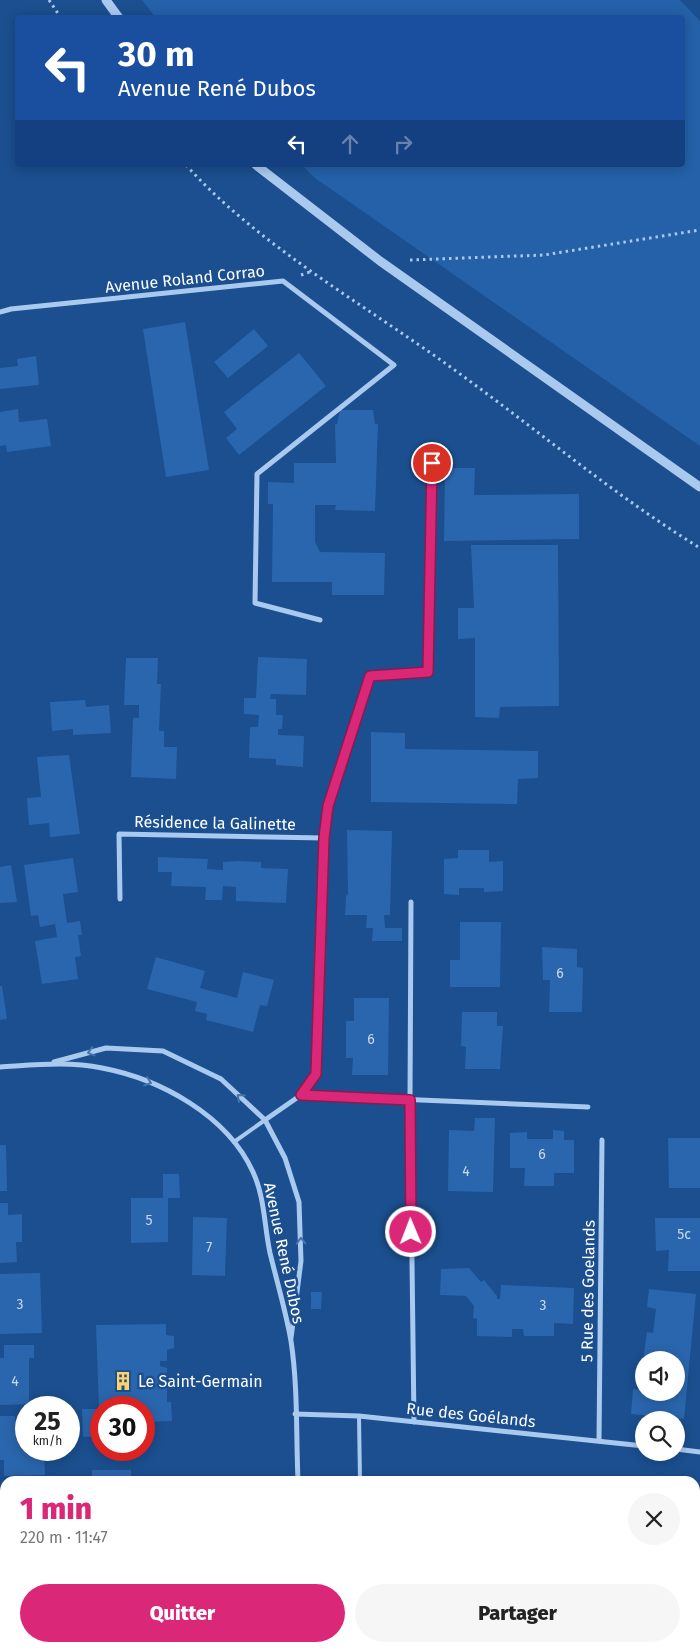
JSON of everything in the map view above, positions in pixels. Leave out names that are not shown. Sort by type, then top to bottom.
[{"type":"street","points":[[106,0],[117,15]]},
{"type":"street","points":[[259,167],[380,261],[700,486]]},
{"type":"street","name":"Avenue Roland Corrao","points":[[0,312],[11,309],[284,281],[394,365],[257,474],[255,603],[320,620]]},
{"type":"street","name":"Résidence la Galinette","points":[[120,899],[119,834],[324,838]]},
{"type":"street","points":[[265,1120],[301,1095],[316,1074],[324,838]]},
{"type":"street","points":[[411,902],[410,1100],[414,1422]]},
{"type":"street","name":"Avenue René Dubos","points":[[49,1063],[106,1048],[163,1051],[221,1080],[265,1120],[284,1158],[299,1202],[301,1262],[291,1341]]},
{"type":"street","name":"Avenue René Dubos","points":[[0,1067],[49,1063],[102,1068],[154,1084],[201,1110],[234,1142],[252,1170],[262,1195],[269,1246],[291,1341],[298,1476]]},
{"type":"street","points":[[301,1095],[588,1106]]},
{"type":"street","name":"5 Rue des Goelands","points":[[599,1441],[602,1140]]},
{"type":"street","name":"Rue des Goélands","points":[[295,1414],[359,1416],[635,1445]]},
{"type":"street","points":[[685,1450],[700,1452]]},
{"type":"lane","points":[[324,838],[328,806],[370,676],[428,672],[432,444]]},
{"type":"lane","points":[[234,1142],[265,1120]]},
{"type":"lane","points":[[359,1416],[360,1476]]},
{"type":"path","points":[[49,0],[59,15]]},
{"type":"path","points":[[188,167],[202,183],[281,249],[457,372],[655,520],[700,548]]},
{"type":"path","points":[[380,261],[544,255],[700,230]]},
{"type":"shaded area","points":[[142,0],[680,0],[700,21],[700,446],[315,178],[304,167],[685,167],[685,15],[154,15]]},
{"type":"building","points":[[185,322],[209,470],[166,477],[143,329]]},
{"type":"building","points":[[254,329],[268,346],[228,378],[214,362]]},
{"type":"building","points":[[299,353],[326,386],[239,455],[226,438],[237,429],[224,412]]},
{"type":"building","points":[[36,356],[39,385],[0,389],[0,368],[18,366],[17,359]]},
{"type":"building","points":[[18,409],[19,422],[47,419],[51,446],[7,452],[6,445],[0,446],[0,412]]},
{"type":"building","points":[[340,410],[373,410],[375,424],[378,424],[375,511],[335,510],[336,505],[315,505],[315,542],[320,552],[385,553],[384,595],[332,595],[332,582],[272,582],[273,504],[268,504],[268,482],[294,483],[294,463],[336,463],[335,424],[337,424]]},
{"type":"building","points":[[445,468],[475,468],[474,495],[579,494],[579,539],[444,541]]},
{"type":"building","points":[[471,545],[558,545],[559,706],[500,707],[499,718],[475,717],[475,638],[458,639],[458,608],[474,608]]},
{"type":"building","points":[[258,657],[307,659],[306,695],[271,694],[270,699],[276,699],[276,715],[283,715],[282,729],[278,729],[278,735],[304,736],[303,767],[276,765],[276,759],[249,758],[250,727],[258,727],[259,715],[244,714],[244,698],[256,698]]},
{"type":"building","points":[[126,658],[158,658],[157,684],[161,684],[159,731],[164,731],[164,747],[177,747],[176,779],[131,777],[133,718],[139,718],[139,705],[124,705]]},
{"type":"building","points":[[85,700],[86,707],[109,705],[111,733],[73,735],[73,729],[52,731],[50,702]]},
{"type":"building","points":[[371,732],[405,733],[405,749],[538,751],[538,778],[518,779],[517,804],[371,802]]},
{"type":"building","points":[[69,755],[80,834],[50,837],[49,823],[29,825],[27,798],[41,797],[37,757]]},
{"type":"building","points":[[347,830],[392,831],[390,915],[384,915],[385,928],[402,928],[402,941],[372,941],[373,928],[366,928],[367,915],[345,915],[346,896],[348,894]]},
{"type":"building","points":[[458,850],[489,850],[489,862],[503,861],[503,891],[484,892],[484,888],[459,888],[459,895],[444,894],[444,859],[458,858]]},
{"type":"building","points":[[158,857],[208,859],[207,869],[223,870],[223,862],[238,861],[261,862],[261,868],[288,869],[286,903],[236,901],[236,887],[223,886],[222,900],[205,900],[206,887],[171,886],[172,872],[158,872]]},
{"type":"building","points":[[73,858],[78,892],[63,894],[67,923],[80,921],[82,935],[78,935],[81,956],[75,957],[78,979],[42,984],[35,941],[57,937],[55,924],[40,927],[38,915],[31,916],[24,865]]},
{"type":"building","points":[[11,865],[17,902],[0,903],[0,867]]},
{"type":"building","points":[[460,922],[501,922],[500,987],[450,987],[450,960],[460,960]]},
{"type":"building","points":[[542,947],[577,949],[577,967],[583,968],[582,1012],[549,1012],[550,980],[543,980]]},
{"type":"building","points":[[156,957],[205,971],[200,988],[237,998],[243,972],[274,980],[267,1006],[260,1005],[253,1032],[206,1020],[207,1014],[195,1011],[197,1002],[147,989]]},
{"type":"building","points":[[0,986],[2,986],[7,1019],[0,1020]]},
{"type":"building","points":[[354,998],[389,998],[388,1075],[352,1075],[353,1058],[346,1058],[346,1021],[354,1021]]},
{"type":"building","points":[[462,1012],[497,1012],[497,1026],[503,1026],[500,1069],[465,1069],[466,1047],[461,1046]]},
{"type":"building","points":[[475,1118],[495,1118],[493,1192],[448,1191],[449,1130],[474,1131]]},
{"type":"building","points":[[553,1130],[564,1131],[564,1140],[574,1140],[574,1173],[554,1173],[554,1186],[524,1186],[525,1168],[510,1168],[510,1133],[527,1132],[527,1139],[553,1139]]},
{"type":"building","points":[[668,1138],[700,1138],[700,1188],[669,1188]]},
{"type":"building","points":[[0,1145],[6,1145],[7,1191],[0,1191]]},
{"type":"building","points":[[163,1174],[179,1174],[180,1198],[168,1198],[168,1242],[131,1243],[131,1198],[163,1198]]},
{"type":"building","points":[[0,1203],[8,1203],[8,1215],[22,1214],[22,1242],[16,1242],[17,1262],[0,1263]]},
{"type":"building","points":[[193,1217],[227,1218],[225,1276],[192,1275]]},
{"type":"building","points":[[655,1218],[700,1218],[700,1271],[668,1271],[669,1250],[656,1251]]},
{"type":"building","points":[[469,1268],[481,1282],[484,1280],[497,1296],[497,1299],[500,1299],[501,1285],[574,1288],[573,1324],[554,1323],[554,1336],[524,1336],[523,1329],[512,1329],[512,1337],[477,1336],[477,1319],[473,1318],[474,1306],[466,1296],[440,1295],[441,1269]]},
{"type":"building","points":[[40,1273],[42,1333],[0,1334],[0,1274]]},
{"type":"building","points":[[649,1289],[696,1294],[685,1411],[635,1411],[635,1414],[631,1414],[633,1389],[635,1389],[635,1401],[685,1401],[685,1351],[644,1351],[647,1332],[653,1333],[656,1309],[647,1307]]},
{"type":"building","points":[[311,1292],[322,1292],[321,1309],[311,1309]]},
{"type":"building","name":"Le Saint-Germain","points":[[166,1324],[166,1335],[174,1336],[174,1348],[167,1350],[167,1361],[160,1361],[160,1366],[167,1368],[167,1402],[171,1402],[172,1421],[155,1422],[155,1396],[99,1396],[96,1325]]},
{"type":"building","points":[[4,1345],[34,1345],[34,1358],[29,1358],[29,1396],[15,1396],[15,1404],[0,1405],[0,1358],[4,1358]]},
{"type":"building","name":"Le Saint-Germain","points":[[82,1409],[90,1409],[90,1437],[83,1437]]},
{"type":"building","points":[[0,1416],[15,1416],[15,1461],[44,1461],[45,1475],[4,1476],[4,1460],[0,1460]]},
{"type":"building","points":[[92,1470],[131,1470],[131,1476],[92,1476]]},
{"type":"place","name":"Le Saint-Germain","points":[[123,1381]]},
{"type":"route","points":[[411,1232],[410,1100],[301,1095],[316,1074],[324,838],[328,806],[370,676],[428,672],[432,463]]}]
